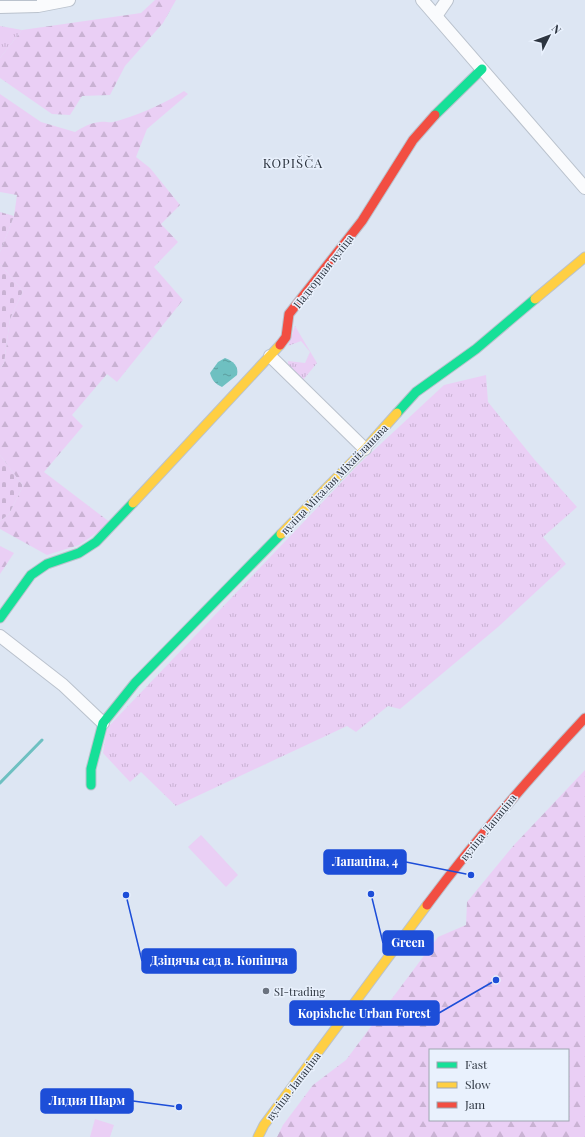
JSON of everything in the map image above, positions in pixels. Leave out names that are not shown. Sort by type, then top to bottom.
[{"type":"street","points":[[0,7],[38,6],[69,0]]},
{"type":"street","points":[[422,0],[585,188]]},
{"type":"street","points":[[436,16],[447,0]]},
{"type":"street","name":"Падгорная вуліца","points":[[0,618],[31,575],[47,564],[79,553],[96,542],[124,514],[270,356],[286,337],[289,314],[362,221],[413,140],[482,69]]},
{"type":"street","name":"вуліца Мікалая Міхайлашава","points":[[103,723],[136,683],[365,449],[416,392],[476,349],[585,256]]},
{"type":"street","points":[[270,356],[365,449]]},
{"type":"street","points":[[0,636],[63,685],[103,723],[91,769],[92,785]]},
{"type":"street","name":"вуліца Лапаціна","points":[[258,1137],[264,1125],[457,865],[521,787],[585,718]]},
{"type":"green space","points":[[155,0],[176,0],[163,23],[125,66],[110,95],[82,96],[70,115],[52,114],[0,78],[0,58],[22,30],[141,13]]},
{"type":"green space","points":[[0,26],[22,30],[0,58]]},
{"type":"green space","points":[[184,91],[188,94],[147,129],[136,157],[150,168],[180,205],[161,224],[178,242],[154,267],[183,300],[117,382],[107,374],[72,415],[83,426],[44,472],[111,523],[79,545],[47,555],[0,529],[0,521],[9,514],[23,486],[0,455],[0,369],[4,363],[10,319],[23,291],[0,264],[0,252],[14,216],[17,195],[0,192],[0,94],[41,122],[75,132],[93,123],[113,122],[140,113],[159,105]]},
{"type":"green space","points":[[0,212],[14,216],[0,252]]},
{"type":"green space","points":[[0,264],[23,291],[10,319],[4,363],[0,369]]},
{"type":"green space","points":[[295,326],[317,363],[303,380],[288,367],[288,361],[305,363],[310,352],[301,341],[288,346]]},
{"type":"green space","points":[[486,375],[488,402],[534,459],[577,507],[543,537],[566,564],[498,627],[400,709],[388,706],[356,732],[347,726],[176,806],[141,772],[130,782],[103,753],[107,728],[358,465],[444,385]]},
{"type":"green space","points":[[0,455],[23,486],[9,514],[0,521]]},
{"type":"green space","points":[[0,546],[14,553],[0,574]]},
{"type":"green space","points":[[585,770],[585,1137],[277,1137],[283,1125],[313,1085],[346,1060],[438,937],[466,925],[467,902],[514,845]]},
{"type":"green space","points":[[201,835],[238,875],[226,887],[188,847]]},
{"type":"green space","points":[[95,1119],[114,1125],[110,1137],[90,1137]]},
{"type":"water","points":[[225,358],[235,364],[237,375],[222,387],[214,382],[210,373],[218,362]]},
{"type":"waterway","points":[[0,783],[42,740]]},
{"type":"traffic: fast","points":[[435,115],[482,69]]},
{"type":"traffic: fast","points":[[397,413],[416,392],[476,349],[535,299]]},
{"type":"traffic: fast","points":[[0,618],[31,575],[47,564],[79,553],[96,542],[133,503]]},
{"type":"traffic: fast","points":[[91,785],[91,769],[103,723],[135,683],[281,534]]},
{"type":"traffic: slow","points":[[535,299],[585,257]]},
{"type":"traffic: slow","points":[[133,503],[280,345]]},
{"type":"traffic: slow","points":[[281,534],[365,449],[397,413]]},
{"type":"traffic: slow","points":[[258,1137],[264,1125],[427,905]]},
{"type":"traffic: jam","points":[[280,345],[286,337],[289,314],[362,221],[413,140],[435,115]]},
{"type":"traffic: jam","points":[[427,905],[464,856],[503,809],[585,718]]},
{"type":"place","name":"Лапаціна, 4","points":[[471,875]]},
{"type":"place","name":"Green","points":[[371,894]]},
{"type":"place","name":"Дзіцячы сад в. Копішча","points":[[126,895]]},
{"type":"place","name":"Kopishche Urban Forest","points":[[496,980]]},
{"type":"place","name":"SI-trading","points":[[266,991]]},
{"type":"place","name":"Лидия Шарм","points":[[179,1107]]},
{"type":"district","name":"KOPIŠČA","points":[[293,162]]}]
